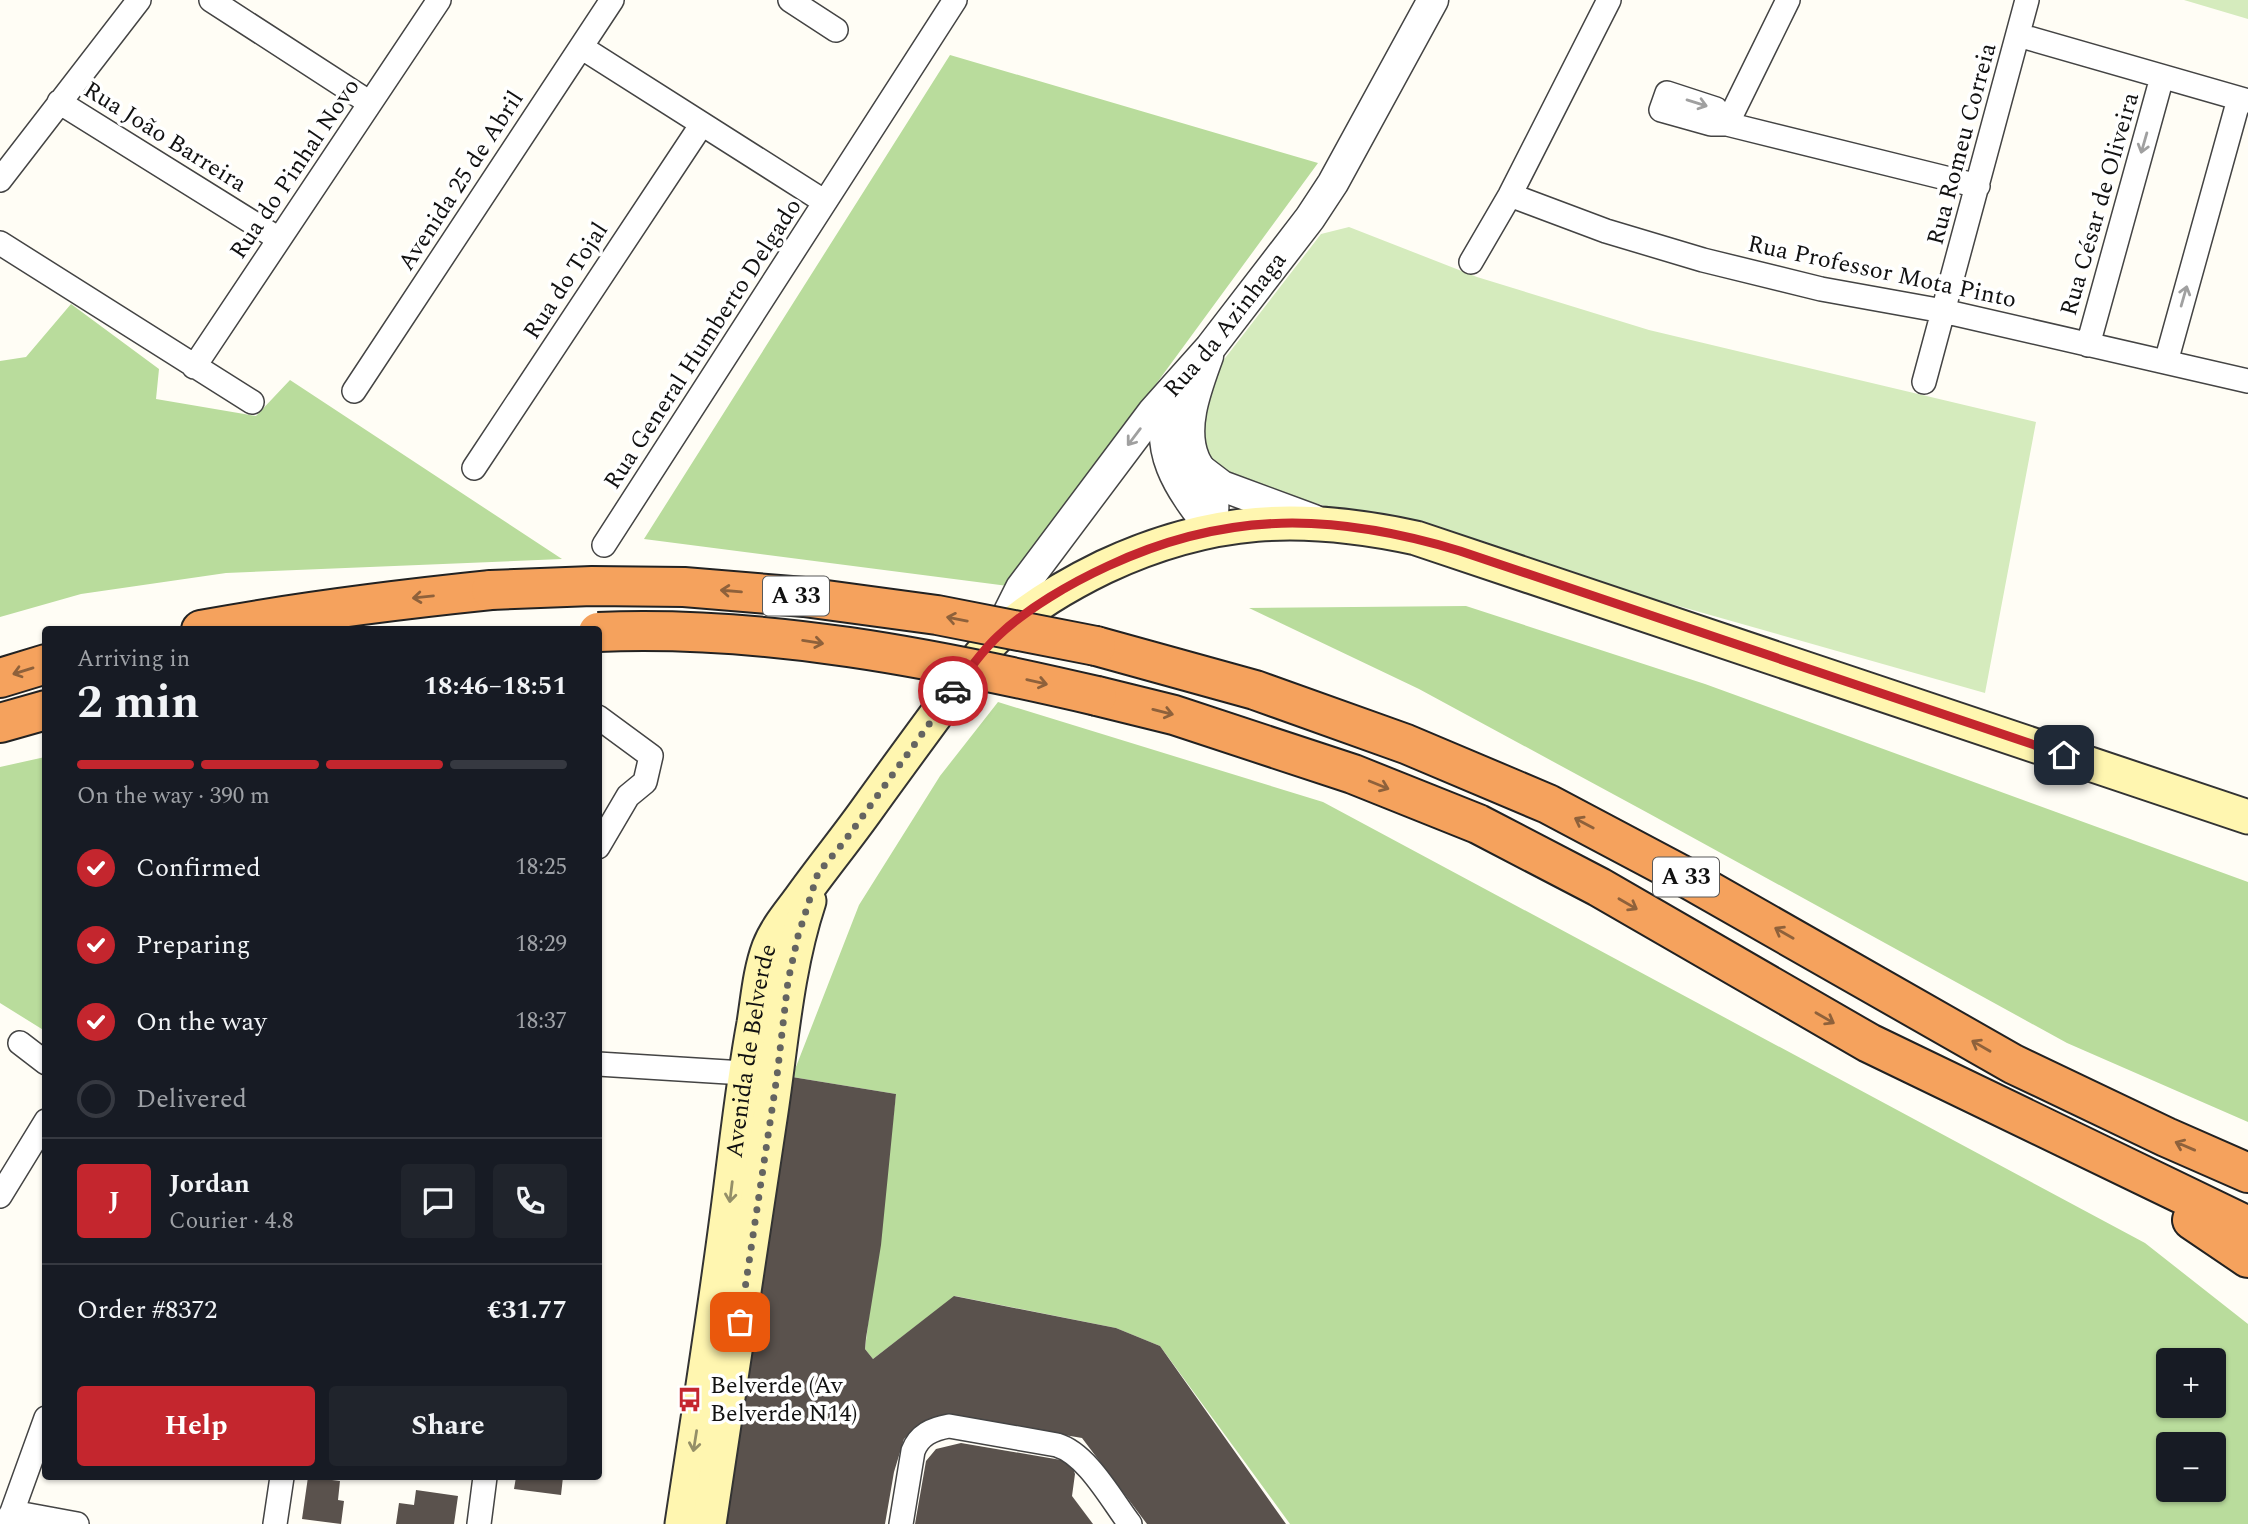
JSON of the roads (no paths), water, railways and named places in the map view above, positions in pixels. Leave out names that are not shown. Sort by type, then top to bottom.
[{"type":"highway","name":"A 33","points":[[223,626],[368,603],[491,590],[592,586],[684,587],[804,597],[937,615],[1096,646],[1267,694],[1406,744],[1548,804],[1678,873],[2014,1064],[2248,1173]]},
{"type":"highway","name":"A 33","points":[[602,632],[699,632],[804,640],[1020,678],[1174,715],[1340,770],[1478,824],[1599,887],[1869,1043],[2248,1226]]},
{"type":"highway","points":[[0,678],[42,665]]},
{"type":"highway","points":[[0,723],[42,711]]},
{"type":"highway","points":[[2038,1126],[2153,1192],[2248,1258]]},
{"type":"main road","name":"Avenida de Belverde","points":[[709,1524],[761,1074],[763,967],[770,944],[818,873],[997,637],[1050,597],[1086,576],[1140,551],[1212,530],[1278,522],[1372,529],[1416,538],[2248,817]]},
{"type":"main road","name":"Avenida de Belverde","points":[[682,1524],[724,1245],[761,1074]]},
{"type":"street","points":[[0,180],[139,0]]},
{"type":"street","points":[[211,0],[370,103]]},
{"type":"street","name":"Rua do Pinhal Novo","points":[[194,367],[439,0]]},
{"type":"street","name":"Avenida 25 de Abril","points":[[354,391],[612,0]]},
{"type":"street","points":[[790,0],[836,30]]},
{"type":"street","points":[[825,202],[955,0]]},
{"type":"street","name":"Rua da Azinhaga","points":[[997,637],[1021,588],[1172,388],[1210,348],[1310,218],[1333,183],[1433,0]]},
{"type":"street","points":[[1471,262],[1510,195],[1609,0]]},
{"type":"street","points":[[1788,0],[1727,124],[1978,186]]},
{"type":"street","name":"Rua Romeu Correia","points":[[1924,382],[2027,0]]},
{"type":"street","points":[[2018,36],[2243,100],[2166,362]]},
{"type":"street","name":"Rua General Humberto Delgado","points":[[581,47],[825,202],[604,545]]},
{"type":"street","name":"Rua César de Oliveira","points":[[2088,345],[2162,77]]},
{"type":"street","name":"Rua João Barreira","points":[[59,102],[279,239]]},
{"type":"street","name":"Rua do Tojal","points":[[474,468],[702,124]]},
{"type":"street","name":"Rua Professor Mota Pinto","points":[[1510,195],[1606,231],[1703,260],[1821,289],[1943,311],[2248,381]]},
{"type":"street","points":[[0,243],[252,402]]},
{"type":"street","points":[[1210,348],[1195,395],[1190,442],[1194,458],[1213,492],[1212,530]]},
{"type":"street","points":[[1172,388],[1163,425],[1165,448],[1181,485],[1212,530]]},
{"type":"street","points":[[1201,470],[1222,486],[1324,524]]},
{"type":"street","points":[[602,720],[651,756],[645,782],[628,796],[602,840]]},
{"type":"street","points":[[20,1043],[42,1060]]},
{"type":"street","points":[[602,1064],[761,1074]]},
{"type":"street","points":[[0,1196],[42,1128]]},
{"type":"street","points":[[901,1524],[916,1443],[931,1430],[949,1426],[1056,1444],[1072,1451],[1083,1461],[1130,1524]]},
{"type":"street","points":[[42,1429],[8,1518],[77,1524]]},
{"type":"street","points":[[275,1524],[282,1480]]},
{"type":"street","points":[[479,1524],[485,1480]]},
{"type":"place","name":"Belverde (Av Belverde N14)","points":[[690,1400]]}]
